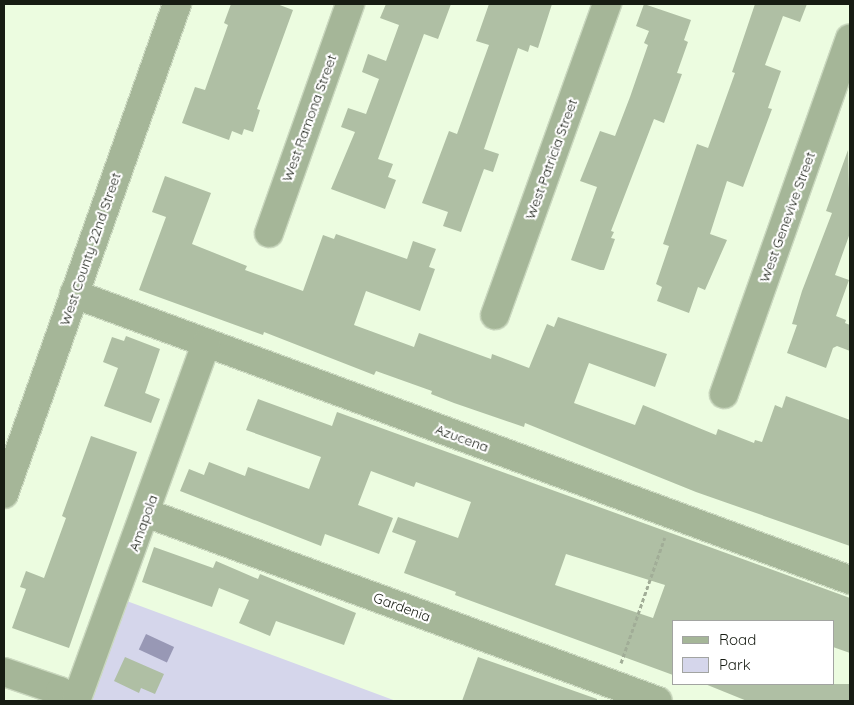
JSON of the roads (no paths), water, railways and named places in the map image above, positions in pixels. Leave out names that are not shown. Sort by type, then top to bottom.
[{"type":"street","name":"West County 22nd Street","points":[[4,494],[177,4]]},
{"type":"street","name":"West Ramona Street","points":[[268,233],[350,4]]},
{"type":"street","name":"West Patricia Street","points":[[495,315],[607,4]]},
{"type":"street","name":"West Genevive Street","points":[[724,394],[850,40]]},
{"type":"street","name":"Azucena","points":[[74,294],[672,516],[850,580]]},
{"type":"street","name":"Amapola","points":[[76,701],[146,513],[206,343]]},
{"type":"street","name":"Gardenia","points":[[146,513],[658,701]]},
{"type":"street","points":[[4,672],[60,691],[66,701]]}]
